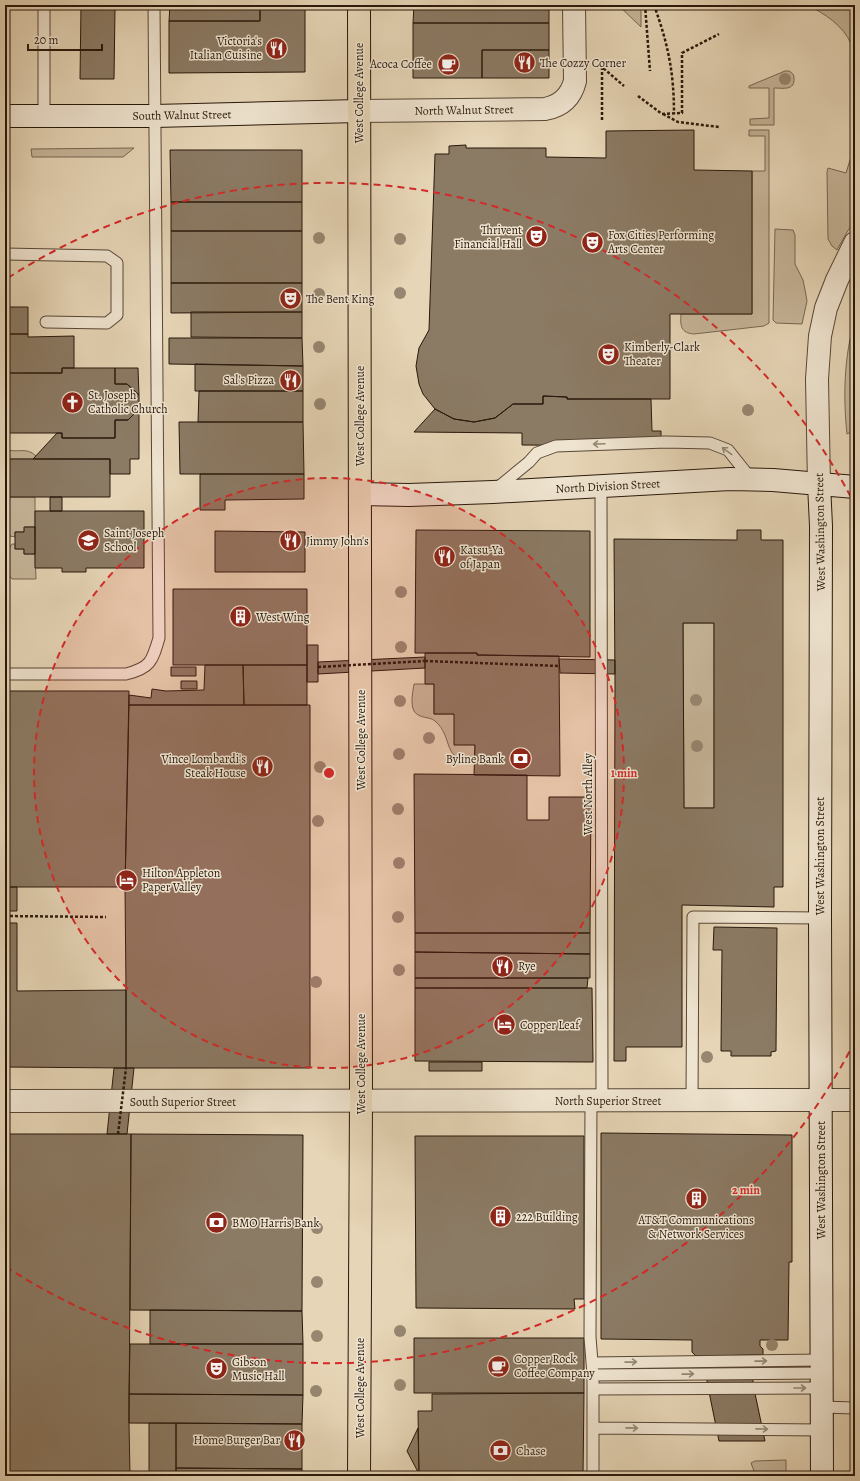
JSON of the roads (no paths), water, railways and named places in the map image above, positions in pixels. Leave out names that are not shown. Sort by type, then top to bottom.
[{"type":"main road","name":"West College Avenue","points":[[359,5],[361,1102],[359,1476]]},
{"type":"street","name":"North Walnut Street","points":[[359,111],[544,109],[558,106],[567,99],[573,89],[575,81],[574,5]]},
{"type":"street","name":"South Walnut Street","points":[[5,116],[154,116],[359,111]]},
{"type":"street","name":"West Washington Street","points":[[822,1476],[820,918],[821,526],[817,379],[820,336],[826,308],[837,280],[855,243]]},
{"type":"street","name":"North Division Street","points":[[360,494],[409,495],[492,492],[706,480],[753,480],[855,487]]},
{"type":"street","name":"North Superior Street","points":[[361,1102],[855,1100]]},
{"type":"street","name":"South Superior Street","points":[[5,1101],[361,1102]]},
{"type":"lane","points":[[44,5],[44,116]]},
{"type":"lane","points":[[5,674],[126,674],[138,671],[149,664],[155,652],[159,638],[154,5]]},
{"type":"lane","points":[[5,254],[107,256],[116,262],[117,315],[108,323],[46,322]]},
{"type":"lane","points":[[492,492],[529,462],[537,453],[556,446],[666,442],[710,443],[728,450],[753,480]]},
{"type":"lane","name":"West North Alley","points":[[593,1476],[593,1375],[590,1337],[597,1101],[601,487]]},
{"type":"lane","points":[[692,1101],[693,917],[820,918]]},
{"type":"lane","points":[[592,1363],[822,1382],[855,1408]]},
{"type":"lane","points":[[593,1375],[822,1382]]},
{"type":"lane","points":[[593,1389],[822,1382]]},
{"type":"lane","points":[[593,1428],[822,1430]]},
{"type":"place","name":"Victoria's Italian Cuisine","points":[[277,48]]},
{"type":"place","name":"The Cozzy Corner","points":[[525,63]]},
{"type":"place","name":"Acoca Coffee","points":[[448,64]]},
{"type":"place","name":"Thrivent Financial Hall","points":[[537,237]]},
{"type":"place","name":"Fox Cities Performing Arts Center","points":[[592,242]]},
{"type":"place","name":"The Bent King","points":[[291,299]]},
{"type":"place","name":"Kimberly-Clark Theater","points":[[609,354]]},
{"type":"place","name":"Sal's Pizza","points":[[290,380]]},
{"type":"place","name":"St. Joseph Catholic Church","points":[[72,402]]},
{"type":"place","name":"Saint Joseph School","points":[[89,540]]},
{"type":"place","name":"Jimmy John's","points":[[291,541]]},
{"type":"place","name":"Katsu-Ya of Japan","points":[[445,557]]},
{"type":"place","name":"West Wing","points":[[240,617]]},
{"type":"place","name":"Byline Bank","points":[[520,759]]},
{"type":"place","name":"Vince Lombardi's Steak House","points":[[262,766]]},
{"type":"place","name":"Hilton Appleton Paper Valley","points":[[127,880]]},
{"type":"place","name":"Rye","points":[[503,966]]},
{"type":"place","name":"Copper Leaf","points":[[504,1025]]},
{"type":"place","name":"AT&T Communications & Network Services","points":[[696,1199]]},
{"type":"place","name":"222 Building","points":[[500,1217]]},
{"type":"place","name":"BMO Harris Bank","points":[[217,1223]]},
{"type":"place","name":"Copper Rock Coffee Company","points":[[499,1366]]},
{"type":"place","name":"Gibson Music Hall","points":[[216,1369]]},
{"type":"place","name":"Home Burger Bar","points":[[295,1440]]},
{"type":"place","name":"Chase","points":[[501,1451]]}]
